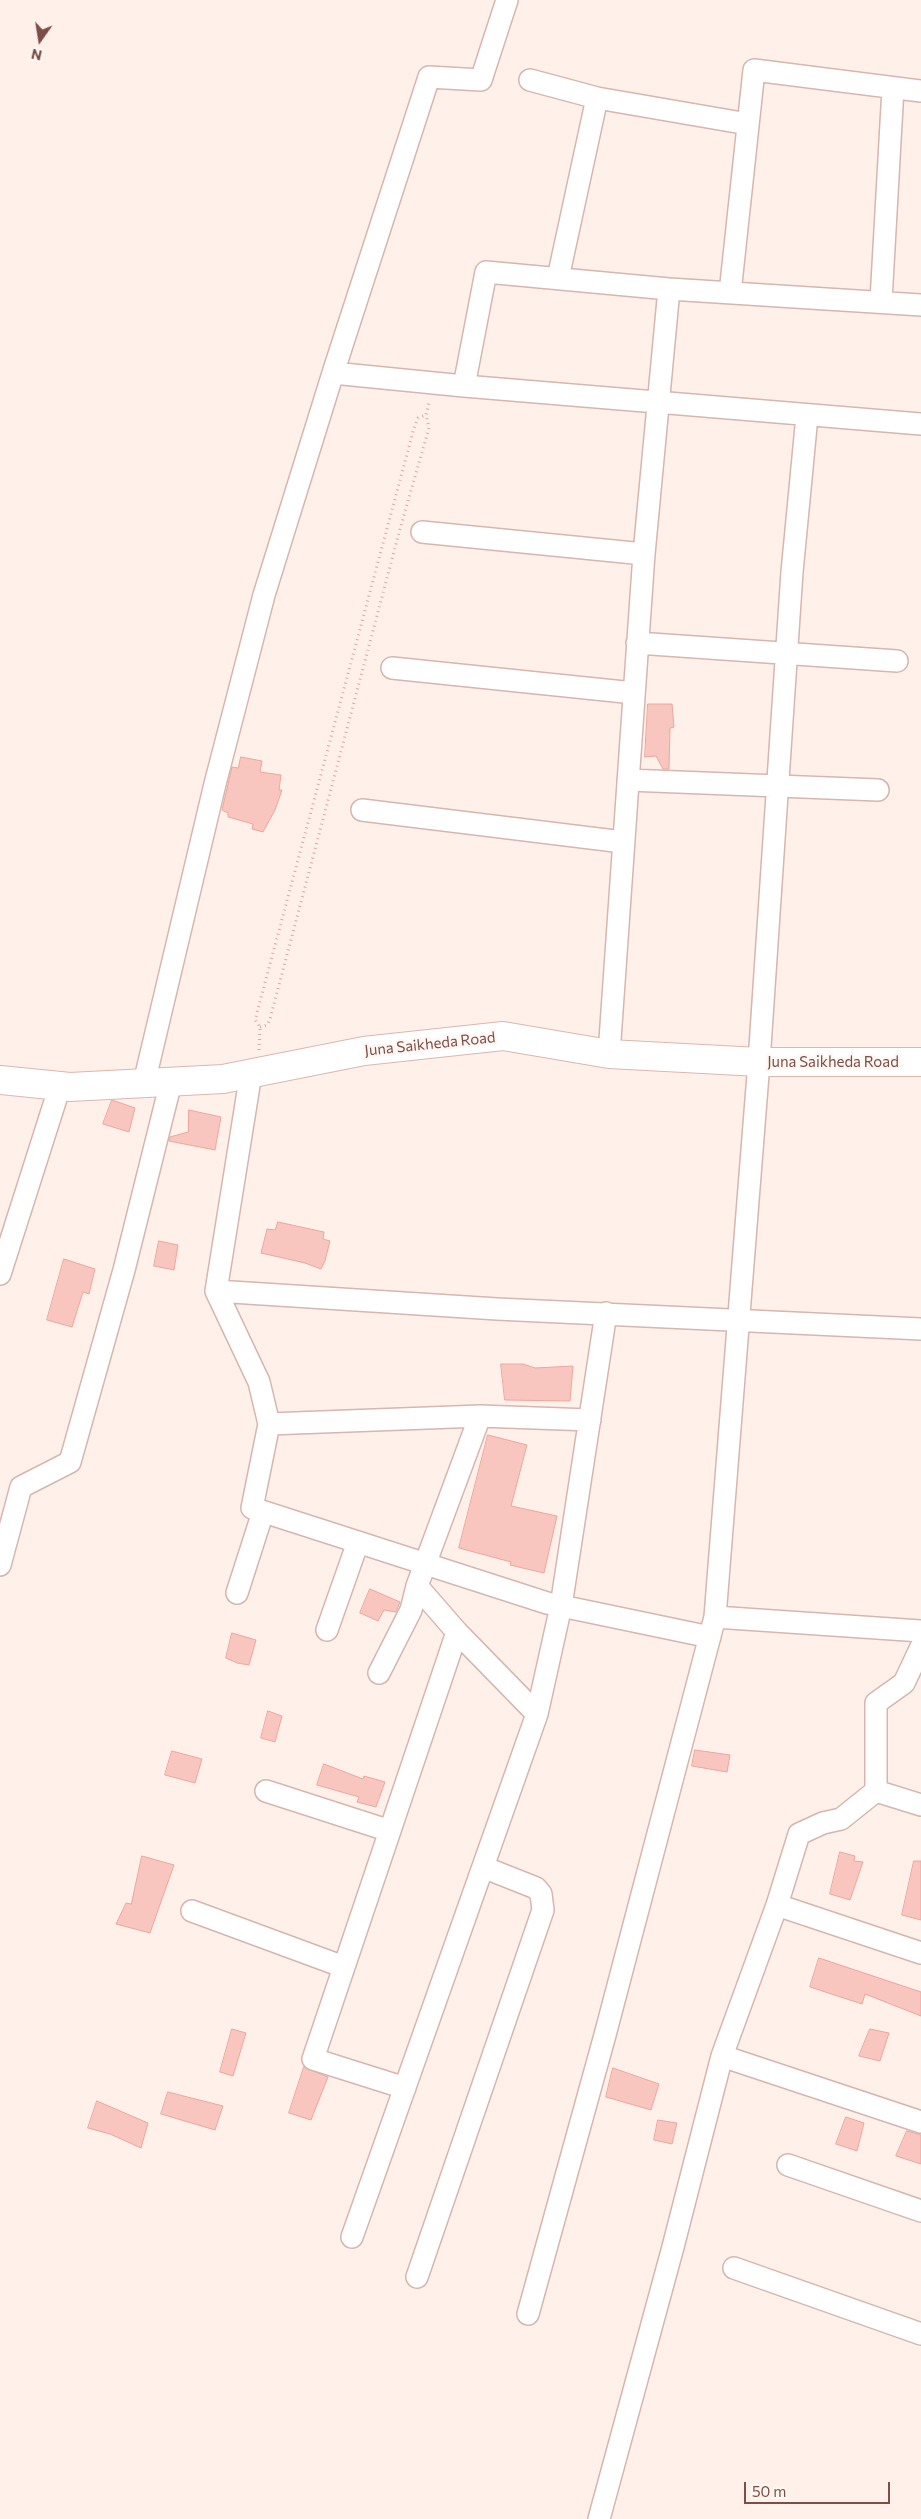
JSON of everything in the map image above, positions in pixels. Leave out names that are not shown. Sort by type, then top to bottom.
[{"type":"main road","name":"Juna Saikheda Road","points":[[0,1080],[60,1086],[224,1079],[364,1051],[503,1036],[610,1054],[760,1062],[921,1062]]},
{"type":"street","points":[[144,1083],[215,784],[262,605],[333,372],[429,77],[481,80],[507,0]]},
{"type":"street","points":[[730,293],[754,70],[921,91]]},
{"type":"street","points":[[530,80],[597,98],[748,124]]},
{"type":"street","points":[[880,301],[892,88]]},
{"type":"street","points":[[558,278],[597,98]]},
{"type":"street","points":[[464,386],[486,272],[669,289],[921,305]]},
{"type":"street","points":[[610,1054],[637,643],[669,289]]},
{"type":"street","points":[[333,372],[464,386],[921,424]]},
{"type":"street","points":[[528,2314],[605,2035],[715,1617],[760,1062],[792,572],[807,416]]},
{"type":"street","points":[[422,532],[644,554]]},
{"type":"street","points":[[637,643],[897,661]]},
{"type":"street","points":[[392,668],[634,693]]},
{"type":"street","points":[[628,780],[878,790]]},
{"type":"street","points":[[362,810],[623,842]]},
{"type":"street","points":[[254,1073],[216,1290],[259,1382],[269,1424],[252,1508],[561,1606],[710,1637]]},
{"type":"street","points":[[0,1565],[21,1487],[70,1462],[124,1270],[171,1082]]},
{"type":"street","points":[[0,1274],[60,1086]]},
{"type":"street","points":[[216,1290],[497,1309],[921,1329]]},
{"type":"street","points":[[352,2237],[537,1714],[561,1606],[606,1314]]},
{"type":"street","points":[[269,1424],[480,1416],[590,1420]]},
{"type":"street","points":[[379,1673],[411,1610],[417,1586],[480,1416]]},
{"type":"street","points":[[237,1593],[263,1512]]},
{"type":"street","points":[[327,1630],[358,1542]]},
{"type":"street","points":[[417,1586],[457,1632],[537,1714]]},
{"type":"street","points":[[715,1617],[921,1631]]},
{"type":"street","points":[[405,2088],[313,2059],[457,1632]]},
{"type":"street","points":[[876,1790],[876,1704],[904,1683],[921,1646]]},
{"type":"street","points":[[876,1790],[921,1805]]},
{"type":"street","points":[[599,2519],[673,2247],[722,2056],[777,1905],[799,1834],[841,1819],[876,1790]]},
{"type":"street","points":[[266,1791],[390,1831]]},
{"type":"street","points":[[417,2277],[543,1910],[541,1894],[536,1888],[483,1867]]},
{"type":"street","points":[[777,1905],[921,1953]]},
{"type":"street","points":[[192,1911],[344,1966]]},
{"type":"street","points":[[722,2056],[921,2122]]},
{"type":"street","points":[[788,2165],[921,2211]]},
{"type":"street","points":[[734,2268],[921,2334]]},
{"type":"path","points":[[260,1027],[267,1025],[270,1019],[400,529],[429,428],[426,415],[434,383]]},
{"type":"path","points":[[254,1073],[260,1027],[255,1020],[416,423],[418,418],[426,415]]},
{"type":"building","points":[[648,704],[672,704],[674,727],[670,728],[669,769],[663,769],[656,756],[645,757]]},
{"type":"building","points":[[241,757],[262,761],[260,772],[281,775],[279,790],[282,790],[275,810],[263,832],[252,829],[253,824],[228,817],[228,813],[222,810],[232,767],[238,768]]},
{"type":"building","points":[[112,1100],[135,1108],[129,1132],[103,1124]]},
{"type":"building","points":[[189,1110],[221,1117],[215,1150],[169,1141],[170,1137],[188,1132]]},
{"type":"building","points":[[278,1222],[324,1232],[323,1239],[330,1241],[321,1269],[305,1263],[261,1253],[267,1229],[275,1230]]},
{"type":"building","points":[[159,1241],[178,1245],[174,1270],[154,1266]]},
{"type":"building","points":[[64,1259],[95,1269],[89,1294],[83,1292],[72,1327],[47,1320]]},
{"type":"building","points":[[501,1364],[523,1364],[535,1368],[573,1366],[570,1401],[505,1400]]},
{"type":"building","points":[[488,1435],[527,1445],[511,1506],[557,1516],[544,1573],[510,1565],[511,1562],[459,1548]]},
{"type":"building","points":[[370,1589],[400,1602],[396,1612],[384,1610],[378,1621],[360,1613]]},
{"type":"building","points":[[232,1633],[256,1640],[249,1665],[237,1663],[226,1658]]},
{"type":"building","points":[[268,1711],[282,1716],[275,1742],[261,1738]]},
{"type":"building","points":[[695,1750],[730,1755],[727,1772],[692,1766]]},
{"type":"building","points":[[172,1751],[202,1759],[195,1783],[165,1775]]},
{"type":"building","points":[[324,1764],[363,1779],[364,1776],[385,1782],[376,1807],[357,1802],[359,1797],[317,1785]]},
{"type":"building","points":[[840,1852],[855,1856],[854,1861],[863,1862],[850,1900],[830,1894]]},
{"type":"building","points":[[142,1856],[174,1865],[150,1933],[116,1924],[126,1903],[131,1904]]},
{"type":"building","points":[[914,1861],[921,1861],[921,1920],[902,1915]]},
{"type":"building","points":[[819,1958],[921,1992],[921,2016],[865,1994],[862,2004],[810,1987]]},
{"type":"building","points":[[232,2029],[246,2033],[233,2076],[220,2072]]},
{"type":"building","points":[[870,2029],[889,2033],[880,2061],[859,2056]]},
{"type":"building","points":[[304,2067],[328,2077],[311,2120],[289,2113]]},
{"type":"building","points":[[613,2068],[659,2084],[651,2110],[606,2097]]},
{"type":"building","points":[[168,2092],[223,2106],[215,2130],[161,2114]]},
{"type":"building","points":[[97,2101],[148,2123],[141,2148],[110,2134],[88,2128]]},
{"type":"building","points":[[846,2117],[864,2123],[857,2151],[836,2144]]},
{"type":"building","points":[[658,2120],[677,2123],[672,2144],[654,2140]]},
{"type":"building","points":[[907,2131],[921,2135],[921,2164],[896,2156]]}]
